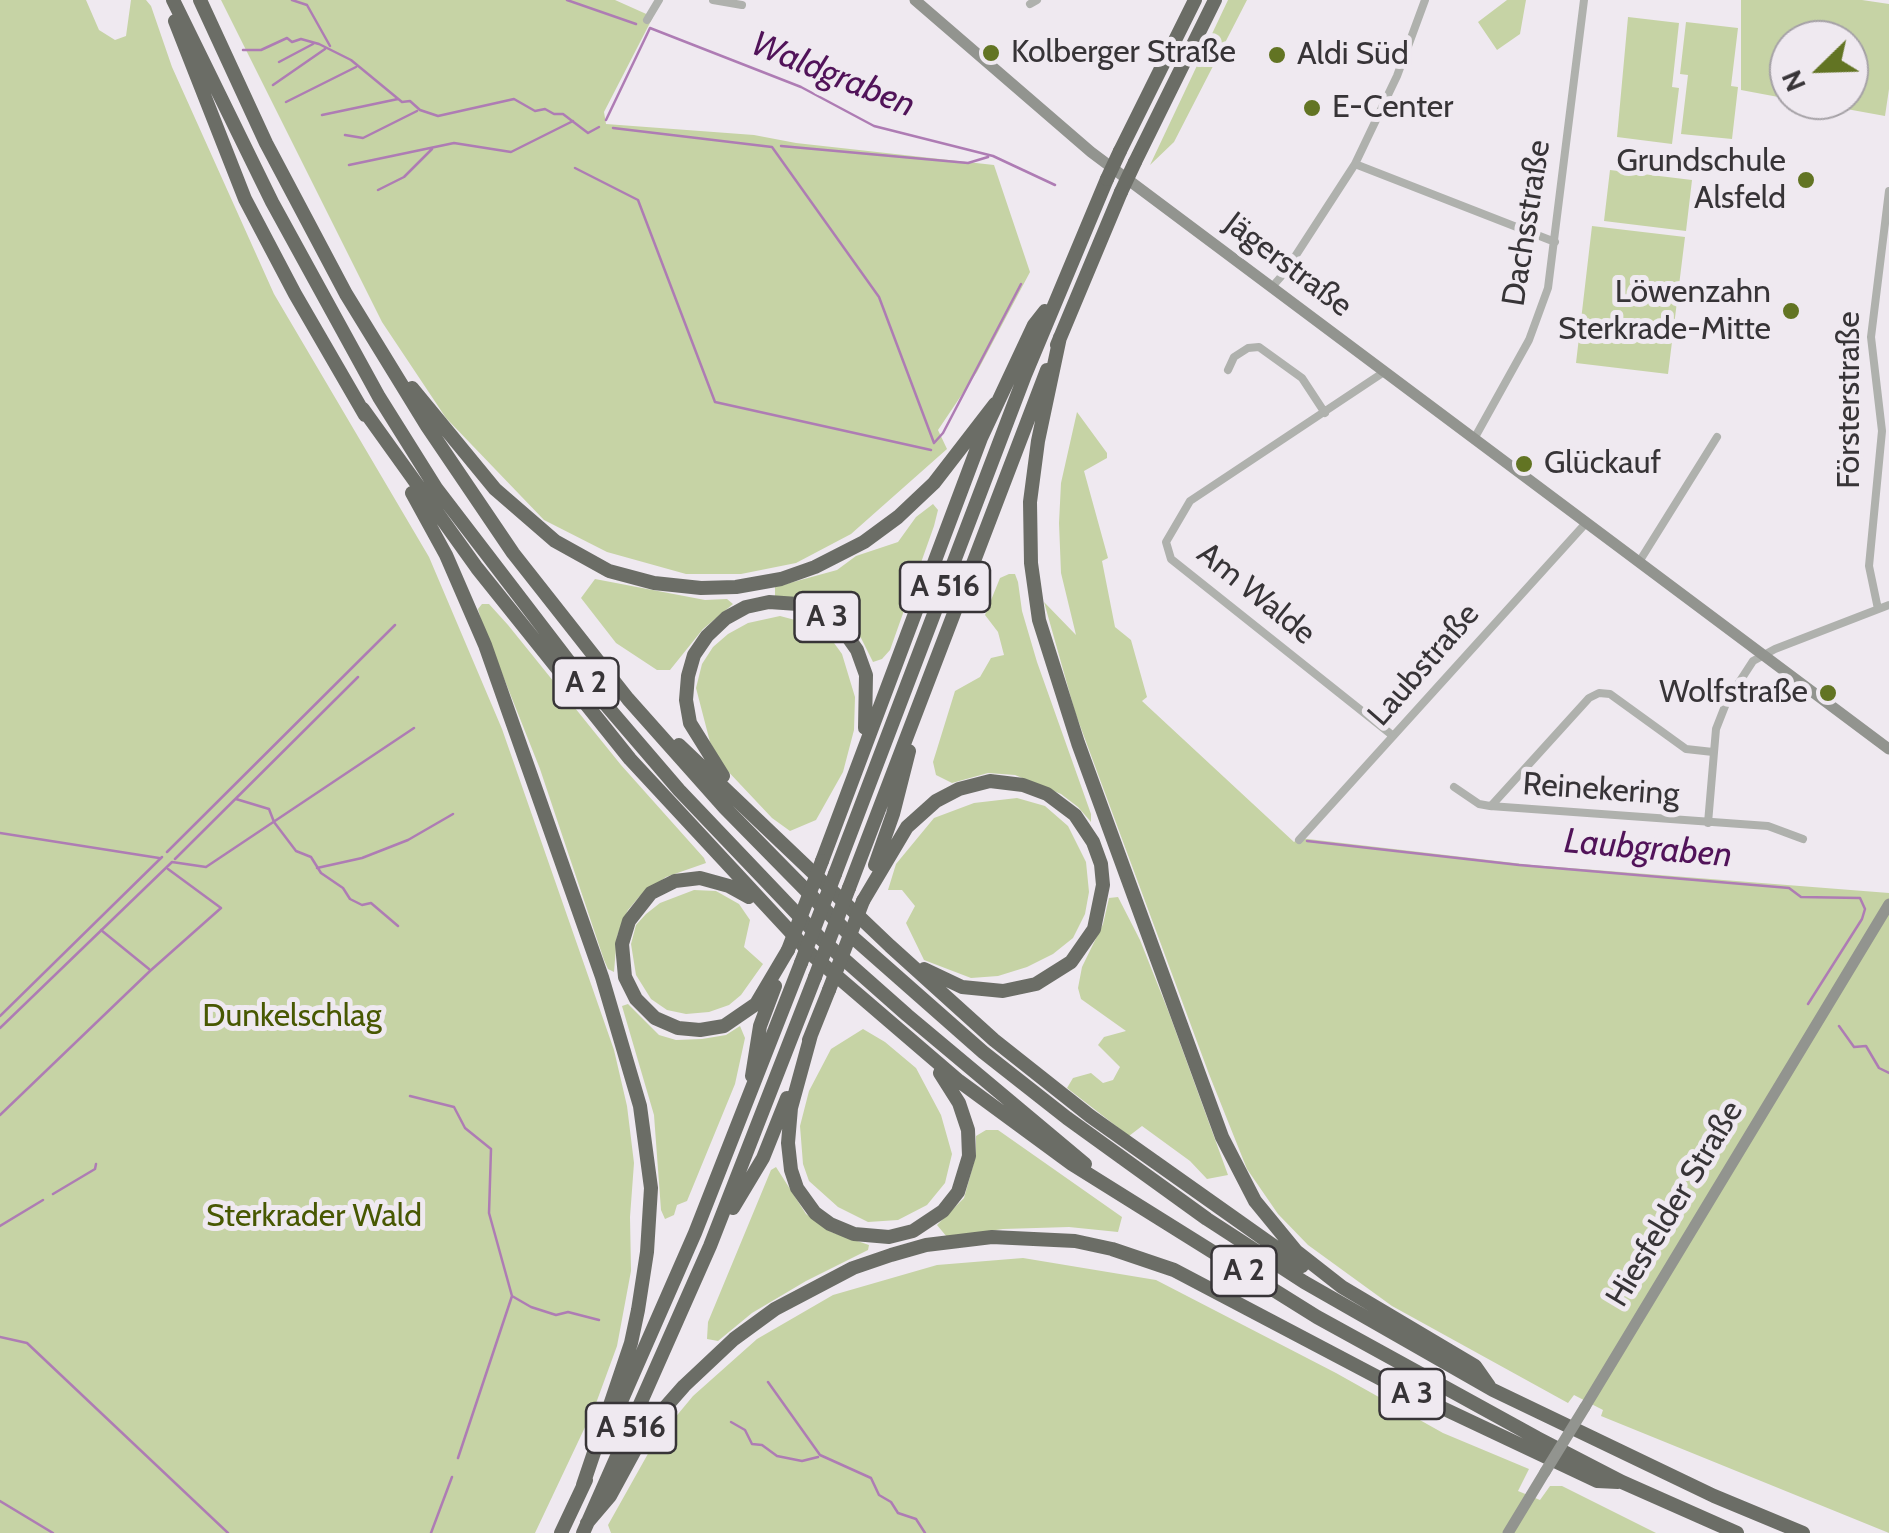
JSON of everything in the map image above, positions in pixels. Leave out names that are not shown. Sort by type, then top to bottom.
[{"type":"highway","points":[[170,0],[184,51],[245,199],[294,294],[446,555],[485,644],[602,977],[640,1106],[651,1188],[647,1252],[631,1344],[583,1485]]},
{"type":"highway","name":"A 2","points":[[170,0],[281,218],[388,411],[436,488],[570,663],[679,790],[820,938],[1012,1105],[1172,1225],[1419,1376],[1622,1482]]},
{"type":"highway","name":"A 2","points":[[200,0],[266,144],[372,338],[427,426],[513,552],[628,699],[725,808],[834,920],[997,1063],[1126,1163],[1333,1299],[1493,1390]]},
{"type":"highway","name":"A 516","points":[[750,1096],[1055,300],[1120,151],[1195,0]]},
{"type":"highway","name":"A 516","points":[[585,1528],[710,1246],[1060,337],[1121,192],[1215,0]]},
{"type":"highway","points":[[860,759],[996,404],[1034,325],[1055,300]]},
{"type":"highway","points":[[1060,337],[1038,441],[1030,502],[1031,563],[1039,620],[1078,742],[1222,1138],[1255,1201],[1296,1251],[1342,1286],[1458,1356]]},
{"type":"highway","points":[[372,338],[472,464],[523,516],[590,562],[630,577],[668,585],[719,588],[766,582],[799,574],[849,551],[888,525],[921,496],[996,404]]},
{"type":"highway","points":[[362,409],[477,568],[572,690],[812,954],[1008,1120],[1172,1225]]},
{"type":"highway","name":"A 3","points":[[741,801],[695,734],[686,688],[694,654],[706,636],[746,607],[778,602],[798,604],[826,616],[850,638],[863,663],[868,687],[860,759],[788,950]]},
{"type":"highway","points":[[628,699],[994,1040],[1179,1180],[1368,1308],[1476,1366],[1493,1390]]},
{"type":"highway","points":[[710,1246],[763,1158],[829,990],[893,814],[916,711]]},
{"type":"highway","points":[[863,901],[894,845],[915,818],[948,794],[969,786],[1000,781],[1036,789],[1066,807],[1088,832],[1101,864],[1100,912],[1077,956],[1045,980],[1012,990],[970,989],[938,978],[890,946]]},
{"type":"highway","points":[[764,905],[707,878],[684,878],[659,888],[636,909],[624,933],[622,966],[630,989],[645,1009],[666,1024],[689,1030],[712,1029],[733,1021],[756,1004],[788,950]]},
{"type":"highway","points":[[561,1533],[656,1327],[750,1096],[760,1026],[788,950]]},
{"type":"highway","points":[[811,1034],[791,1108],[791,1170],[797,1188],[815,1213],[842,1230],[865,1237],[888,1237],[924,1226],[944,1211],[963,1180],[970,1143],[965,1118],[955,1094],[925,1052]]},
{"type":"highway","name":"A 3","points":[[585,1528],[610,1496],[647,1428],[734,1339],[775,1309],[853,1268],[891,1255],[926,1245],[992,1237],[1075,1241],[1174,1270],[1383,1380],[1597,1481],[1622,1482],[1737,1533]]},
{"type":"highway","name":"A 3","points":[[1493,1390],[1714,1496],[1803,1533]]},
{"type":"street","points":[[647,20],[659,0]]},
{"type":"street","points":[[713,0],[742,5]]},
{"type":"street","name":"Jägerstraße","points":[[914,0],[1091,152],[1762,654]]},
{"type":"street","points":[[1272,287],[1355,164],[1397,76],[1425,0]]},
{"type":"street","name":"Dachsstraße","points":[[1474,438],[1537,321],[1548,288],[1584,0]]},
{"type":"street","points":[[1355,164],[1555,242]]},
{"type":"street","name":"Försterstraße","points":[[1878,609],[1869,566],[1882,431],[1871,337],[1889,190]]},
{"type":"street","points":[[1228,370],[1234,357],[1248,348],[1259,348],[1302,378],[1325,414]]},
{"type":"street","name":"Am Walde","points":[[1384,372],[1190,502],[1167,538],[1167,549],[1171,558],[1392,735]]},
{"type":"street","points":[[1639,562],[1718,437]]},
{"type":"street","name":"Laubstraße","points":[[1299,840],[1586,523]]},
{"type":"street","points":[[1762,654],[1889,605]]},
{"type":"street","points":[[1762,654],[1889,749]]},
{"type":"street","name":"Reinekering","points":[[1708,823],[1716,730],[1727,701],[1762,654]]},
{"type":"street","name":"Reinekering","points":[[1490,806],[1589,698],[1599,693],[1610,694],[1686,749],[1713,752]]},
{"type":"street","name":"Reinekering","points":[[1454,787],[1478,804],[1490,806],[1768,826],[1803,838]]},
{"type":"street","name":"Hiesfelder Straße","points":[[1508,1533],[1889,904]]},
{"type":"green space","name":"Dunkelschlag","points":[[0,0],[86,0],[99,30],[115,40],[126,36],[131,0],[146,0],[151,6],[172,67],[274,294],[429,557],[502,729],[614,1050],[627,1106],[634,1163],[631,1271],[617,1346],[595,1406],[535,1533],[0,1533]]},
{"type":"green space","points":[[221,0],[615,0],[653,17],[604,112],[606,124],[754,135],[994,165],[1030,272],[977,372],[938,430],[947,449],[851,534],[796,563],[741,574],[686,574],[607,552],[544,520],[446,418],[382,322]]},
{"type":"green space","points":[[1228,0],[1247,0],[1174,142],[1150,165]]},
{"type":"green space","points":[[1507,0],[1526,0],[1520,34],[1497,50],[1478,22]]},
{"type":"green space","points":[[1741,0],[1862,0],[1889,4],[1889,89],[1885,116],[1869,113],[1869,20],[1769,20],[1769,95],[1741,90]]},
{"type":"green space","points":[[1628,17],[1679,23],[1672,87],[1679,88],[1672,144],[1617,137]]},
{"type":"green space","points":[[1686,22],[1738,28],[1731,86],[1738,87],[1732,139],[1681,134],[1688,75],[1680,74]]},
{"type":"green space","points":[[1610,170],[1692,180],[1686,231],[1604,221]]},
{"type":"green space","points":[[1592,226],[1685,237],[1668,374],[1576,363]]},
{"type":"green space","points":[[1077,412],[1107,453],[1107,458],[1084,471],[1108,558],[1102,561],[1115,627],[1131,640],[1147,697],[1142,701],[1294,842],[1299,838],[1532,865],[1889,893],[1889,1533],[1601,1416],[1603,1410],[1574,1395],[1568,1403],[1392,1306],[1308,1245],[1278,1214],[1247,1169],[1209,1074],[1075,712],[1044,602],[1076,635],[1061,573],[1059,523],[1061,483]]},
{"type":"green space","points":[[933,504],[938,510],[934,526],[890,650],[882,659],[873,662],[861,638],[839,614],[818,603],[775,596],[775,587],[837,570],[856,556],[898,542],[916,517]]},
{"type":"green space","points":[[1015,574],[1018,582],[1037,662],[1091,822],[1061,794],[1015,775],[988,773],[952,783],[936,775],[933,762],[955,691],[980,677],[991,658],[1004,655],[998,632],[985,615],[1000,578]]},
{"type":"green space","points":[[595,579],[705,600],[727,599],[733,604],[703,629],[670,670],[657,670],[616,643],[581,598]]},
{"type":"green space","points":[[489,604],[508,625],[706,863],[666,877],[628,910],[617,936],[614,972],[604,960],[540,769],[482,623],[478,609]]},
{"type":"green space","points":[[780,616],[814,625],[829,636],[842,654],[855,697],[854,730],[843,772],[816,820],[790,831],[772,818],[723,766],[710,742],[696,688],[702,664],[728,634],[748,623]]},
{"type":"green space","points":[[1017,798],[1045,806],[1068,826],[1086,862],[1089,892],[1085,914],[1073,938],[1053,954],[998,976],[971,978],[924,960],[906,923],[915,906],[902,890],[888,890],[896,864],[934,818],[974,803]]},
{"type":"green space","points":[[694,890],[716,891],[739,904],[750,920],[744,947],[763,964],[729,1005],[686,1014],[667,1010],[651,999],[636,975],[631,944],[636,925],[646,914],[660,903]]},
{"type":"green space","points":[[1118,897],[1169,1013],[1228,1175],[1207,1179],[1190,1161],[1142,1126],[1129,1136],[1067,1088],[1073,1078],[1091,1073],[1103,1083],[1113,1080],[1120,1067],[1098,1045],[1104,1037],[1126,1031],[1081,999],[1078,988],[1082,967],[1103,924],[1109,898]]},
{"type":"green space","points":[[628,1004],[659,1035],[676,1040],[726,1035],[740,1026],[745,1038],[735,1084],[687,1201],[677,1205],[674,1215],[665,1219],[661,1210],[654,1115],[622,1006]]},
{"type":"green space","points":[[863,1029],[916,1068],[941,1115],[952,1154],[945,1183],[927,1205],[898,1220],[868,1222],[838,1207],[809,1181],[803,1164],[800,1126],[809,1091],[831,1049]]},
{"type":"green space","points":[[986,1130],[998,1130],[1122,1217],[1118,1232],[1069,1227],[1003,1229],[947,1237],[937,1225],[964,1198],[976,1155],[976,1136]]},
{"type":"green space","points":[[776,1167],[806,1214],[831,1232],[869,1245],[868,1250],[752,1313],[718,1341],[707,1339],[708,1322],[771,1170]]},
{"type":"green space","points":[[1023,1258],[1156,1280],[1443,1433],[1529,1469],[1518,1491],[1540,1500],[1550,1486],[1562,1486],[1656,1533],[611,1533],[608,1525],[654,1443],[693,1396],[757,1339],[833,1295],[937,1265]]},
{"type":"waterway","points":[[292,0],[307,5],[330,46]]},
{"type":"waterway","name":"Waldgraben","points":[[567,0],[636,24]]},
{"type":"waterway","name":"Waldgraben","points":[[606,120],[650,28],[801,87],[874,126],[993,156],[1055,185]]},
{"type":"waterway","points":[[243,50],[261,50],[287,38],[292,42],[301,39],[319,44],[351,60],[402,102],[410,101],[420,110],[438,116],[514,99],[535,111],[545,109],[563,114],[588,133],[599,127]]},
{"type":"waterway","points":[[279,62],[313,44]]},
{"type":"waterway","points":[[273,85],[325,49]]},
{"type":"waterway","points":[[286,102],[356,67]]},
{"type":"waterway","points":[[322,115],[398,99]]},
{"type":"waterway","points":[[345,135],[363,138],[417,111]]},
{"type":"waterway","points":[[349,165],[454,143],[511,152],[573,121]]},
{"type":"waterway","points":[[613,128],[772,147],[879,297],[934,443],[943,433],[1021,284]]},
{"type":"waterway","points":[[781,146],[968,163],[988,157]]},
{"type":"waterway","points":[[378,190],[404,177],[432,149]]},
{"type":"waterway","points":[[575,168],[638,200],[715,402],[931,450]]},
{"type":"waterway","points":[[167,852],[395,625]]},
{"type":"waterway","points":[[175,859],[358,677]]},
{"type":"waterway","points":[[0,1028],[172,862],[206,867],[414,728]]},
{"type":"waterway","points":[[236,799],[269,809],[296,851],[311,857],[321,873],[343,888],[350,899],[362,905],[371,903],[398,926]]},
{"type":"waterway","points":[[317,868],[362,858],[408,840],[453,814]]},
{"type":"waterway","points":[[0,833],[159,858]]},
{"type":"waterway","name":"Laubgraben","points":[[1307,841],[1519,865],[1789,888],[1801,897],[1860,898],[1865,909],[1862,919],[1808,1004]]},
{"type":"waterway","points":[[0,1016],[162,857]]},
{"type":"waterway","points":[[0,1115],[221,908],[168,869]]},
{"type":"waterway","points":[[101,930],[149,969]]},
{"type":"waterway","name":"Laubgraben","points":[[1839,1026],[1854,1047],[1866,1046],[1879,1068],[1889,1073]]},
{"type":"waterway","points":[[410,1096],[454,1107],[465,1128],[491,1149],[489,1213],[512,1296],[458,1458]]},
{"type":"waterway","points":[[53,1194],[95,1169],[96,1164]]},
{"type":"waterway","points":[[0,1226],[43,1200]]},
{"type":"waterway","points":[[512,1296],[556,1315],[568,1312],[599,1320]]},
{"type":"waterway","points":[[0,1337],[27,1343],[228,1533]]},
{"type":"waterway","points":[[768,1382],[820,1455],[871,1478],[879,1495],[891,1502],[898,1513],[916,1519],[925,1533]]},
{"type":"waterway","points":[[731,1422],[745,1430],[752,1444],[762,1445],[777,1456],[802,1461],[818,1457]]},
{"type":"waterway","points":[[431,1533],[452,1477]]},
{"type":"waterway","points":[[0,1501],[53,1533]]},
{"type":"place","name":"Kolberger Straße","points":[[991,53]]},
{"type":"place","name":"Aldi Süd","points":[[1277,55]]},
{"type":"place","name":"E-Center","points":[[1312,108]]},
{"type":"place","name":"Grundschule Alsfeld","points":[[1806,180]]},
{"type":"place","name":"Löwenzahn Sterkrade-Mitte","points":[[1791,311]]},
{"type":"place","name":"Glückauf","points":[[1524,464]]},
{"type":"place","name":"Wolfstraße","points":[[1828,693]]},
{"type":"park label","name":"Sterkrader Wald","points":[[314,1217]]}]
